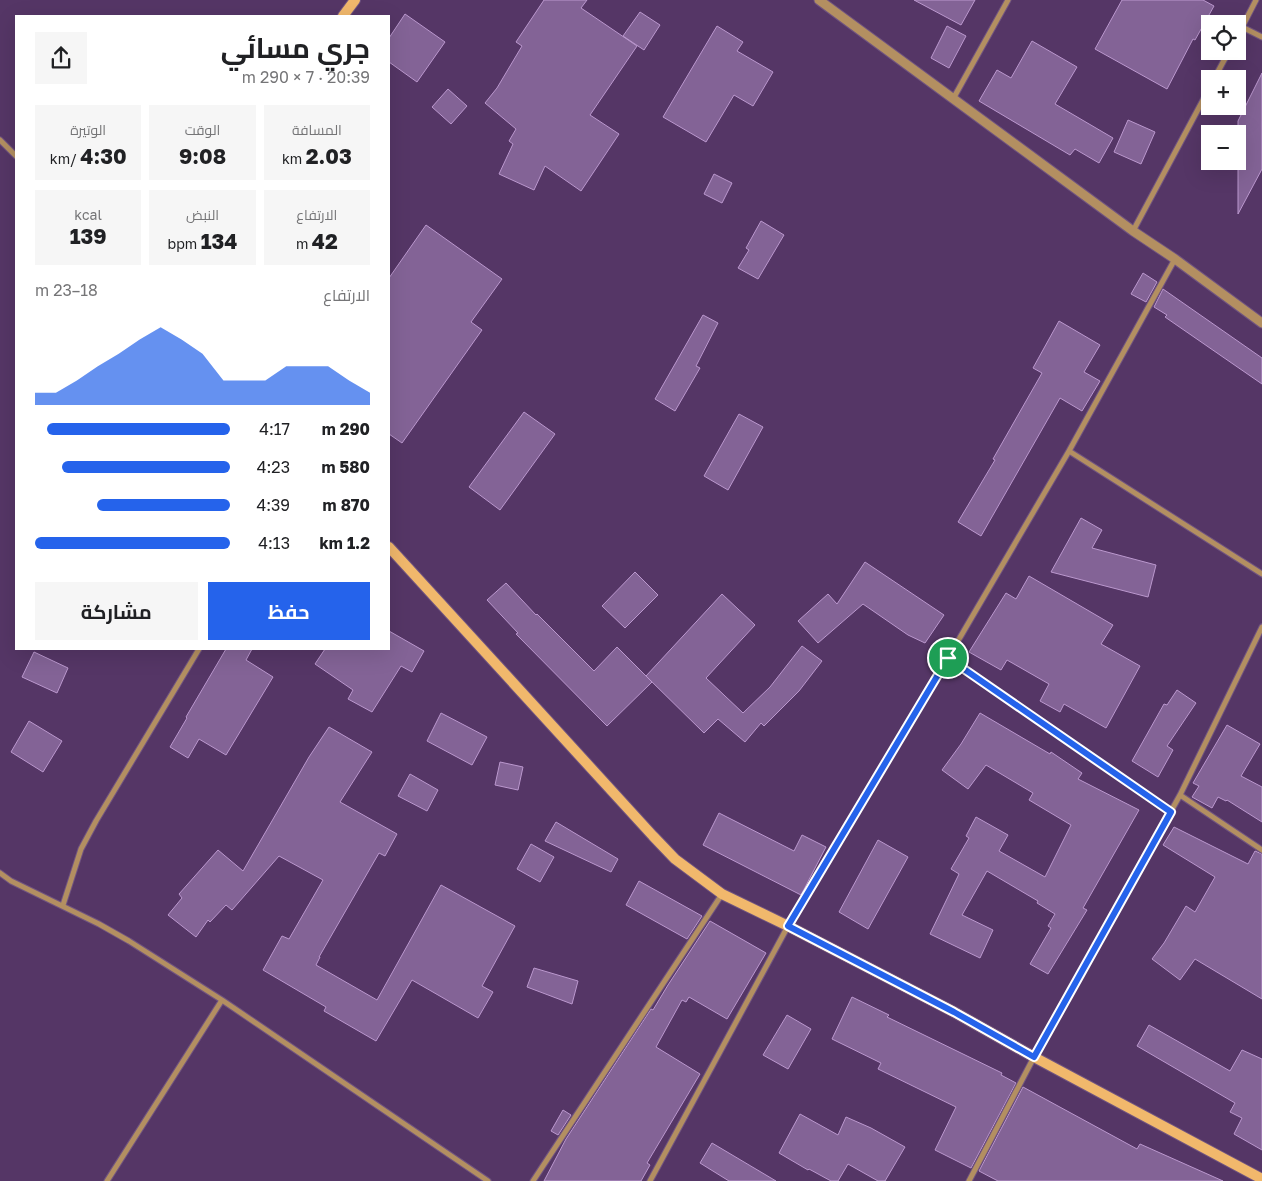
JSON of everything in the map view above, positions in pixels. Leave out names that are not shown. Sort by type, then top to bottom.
[{"type":"main road","points":[[344,15],[355,0]]},
{"type":"main road","points":[[390,548],[675,859],[722,894],[954,1012],[1262,1179]]},
{"type":"street","points":[[819,0],[1133,231],[1175,259],[1262,323]]},
{"type":"street","points":[[953,99],[1008,0]]},
{"type":"street","points":[[1246,19],[1256,0]]},
{"type":"street","points":[[1246,29],[1262,37]]},
{"type":"street","points":[[1133,231],[1201,104]]},
{"type":"street","points":[[0,140],[15,155]]},
{"type":"street","points":[[650,1181],[788,926],[1069,451],[1175,259]]},
{"type":"street","points":[[1069,451],[1262,574]]},
{"type":"street","points":[[969,1181],[1034,1057],[1180,795],[1262,627]]},
{"type":"street","points":[[63,905],[81,849],[198,650]]},
{"type":"street","points":[[948,658],[1171,812]]},
{"type":"street","points":[[1180,795],[1262,850]]},
{"type":"street","points":[[0,873],[11,881],[63,905],[129,941],[222,1000],[488,1181]]},
{"type":"street","points":[[533,1181],[722,894]]},
{"type":"street","points":[[107,1181],[222,1000]]},
{"type":"building","points":[[544,0],[587,0],[581,8],[637,46],[590,115],[619,134],[581,191],[545,166],[534,190],[499,174],[513,144],[509,141],[516,129],[485,103],[497,88],[522,46],[516,42]]},
{"type":"building","points":[[914,0],[975,0],[961,25]]},
{"type":"building","points":[[1122,0],[1203,0],[1214,6],[1209,15],[1201,15],[1201,29],[1195,40],[1193,39],[1167,89],[1095,49]]},
{"type":"building","points":[[640,12],[660,25],[644,50],[623,36]]},
{"type":"building","points":[[405,14],[445,42],[417,82],[390,63],[390,36]]},
{"type":"building","points":[[717,26],[743,42],[737,51],[773,72],[753,106],[734,95],[706,142],[663,117]]},
{"type":"building","points":[[947,26],[966,36],[949,68],[931,58]]},
{"type":"building","points":[[1032,41],[1077,67],[1055,104],[1113,138],[1099,163],[1075,149],[1070,155],[979,101],[997,70],[1011,78]]},
{"type":"building","points":[[1262,73],[1262,169],[1238,214],[1238,170],[1246,170],[1246,125],[1238,125],[1238,121],[1241,115],[1246,115],[1246,105]]},
{"type":"building","points":[[448,89],[467,106],[451,124],[432,107]]},
{"type":"building","points":[[1128,120],[1155,132],[1141,164],[1114,152]]},
{"type":"building","points":[[714,174],[732,183],[722,203],[704,194]]},
{"type":"building","points":[[761,221],[784,235],[758,279],[738,268],[749,250],[746,248]]},
{"type":"building","points":[[426,225],[502,279],[471,322],[482,330],[402,443],[390,435],[390,277]]},
{"type":"building","points":[[1143,273],[1157,282],[1146,302],[1131,294]]},
{"type":"building","points":[[1163,289],[1262,358],[1262,384],[1165,317],[1167,315],[1154,307]]},
{"type":"building","points":[[703,315],[718,323],[696,366],[700,368],[675,411],[655,399]]},
{"type":"building","points":[[1059,321],[1100,345],[1084,372],[1100,381],[1082,411],[1060,398],[981,536],[958,522],[995,460],[993,459],[1042,373],[1033,368]]},
{"type":"building","points":[[524,412],[555,434],[500,510],[469,487]]},
{"type":"building","points":[[739,414],[763,427],[728,490],[704,476]]},
{"type":"building","points":[[1081,518],[1102,530],[1092,548],[1156,565],[1148,597],[1051,572]]},
{"type":"building","points":[[865,562],[944,615],[925,643],[908,635],[863,604],[818,643],[798,621],[828,594],[837,604]]},
{"type":"building","points":[[635,572],[658,595],[625,628],[602,606]]},
{"type":"building","points":[[1029,576],[1113,625],[1101,644],[1140,666],[1106,728],[1064,704],[1060,712],[1040,701],[1049,684],[1007,660],[1001,670],[969,652],[1006,593],[1016,599]]},
{"type":"building","points":[[506,583],[594,671],[617,647],[652,682],[607,726],[516,634],[518,633],[487,600]]},
{"type":"building","points":[[722,594],[755,625],[706,678],[743,713],[770,687],[802,646],[822,661],[799,691],[764,726],[761,723],[745,742],[718,719],[704,733],[646,676]]},
{"type":"building","points":[[390,632],[424,651],[412,672],[401,666],[372,712],[348,699],[353,690],[315,664],[324,650],[390,650]]},
{"type":"building","points":[[225,650],[251,650],[246,660],[273,677],[226,755],[199,739],[188,758],[170,747]]},
{"type":"building","points":[[34,652],[68,668],[57,693],[22,677]]},
{"type":"building","points":[[1177,690],[1196,703],[1167,746],[1173,750],[1158,777],[1132,761],[1164,704],[1167,705]]},
{"type":"building","points":[[441,713],[487,737],[472,765],[427,741]]},
{"type":"building","points":[[980,713],[1050,754],[1051,752],[1082,773],[1078,779],[1139,810],[1083,908],[1087,910],[1048,974],[1030,964],[1051,928],[1048,926],[1055,914],[1037,903],[1038,901],[987,871],[962,915],[993,930],[980,958],[930,934],[959,874],[951,869],[969,838],[966,836],[976,817],[1008,835],[999,851],[1045,877],[1071,825],[1029,800],[1033,793],[986,765],[968,789],[942,770]]},
{"type":"building","points":[[29,721],[62,741],[43,772],[11,752]]},
{"type":"building","points":[[1227,725],[1260,744],[1241,776],[1262,787],[1262,822],[1227,800],[1218,797],[1212,808],[1192,797],[1199,786],[1193,783]]},
{"type":"building","points":[[329,727],[372,752],[340,802],[397,834],[385,856],[379,853],[316,965],[377,1000],[441,885],[515,926],[482,986],[493,992],[478,1018],[412,980],[376,1041],[324,1011],[326,1007],[263,970],[282,936],[289,939],[323,880],[279,856],[232,910],[226,905],[210,922],[208,920],[196,937],[168,915],[182,898],[179,894],[218,850],[243,871],[309,757]]},
{"type":"building","points":[[500,762],[523,767],[518,790],[495,785]]},
{"type":"building","points":[[410,774],[438,790],[427,811],[398,796]]},
{"type":"building","points":[[719,813],[794,851],[802,835],[826,847],[801,895],[703,845]]},
{"type":"building","points":[[556,822],[618,859],[611,872],[545,841]]},
{"type":"building","points":[[1174,827],[1248,864],[1255,851],[1262,854],[1262,999],[1195,959],[1180,980],[1152,959],[1186,906],[1195,912],[1215,877],[1163,845]]},
{"type":"building","points":[[878,840],[908,857],[868,929],[839,912]]},
{"type":"building","points":[[531,844],[554,857],[540,882],[517,869]]},
{"type":"building","points":[[639,881],[702,916],[687,939],[626,905]]},
{"type":"building","points":[[710,921],[766,953],[727,1019],[689,997],[686,1002],[682,1000],[656,1047],[700,1074],[647,1163],[650,1165],[641,1181],[544,1181],[566,1139]]},
{"type":"building","points":[[534,968],[578,981],[572,1004],[527,987]]},
{"type":"building","points":[[852,997],[889,1015],[887,1017],[1002,1073],[1001,1075],[1016,1083],[971,1168],[935,1150],[956,1107],[878,1069],[881,1063],[832,1039]]},
{"type":"building","points":[[787,1015],[811,1029],[788,1069],[763,1055]]},
{"type":"building","points":[[1149,1025],[1230,1071],[1242,1050],[1262,1059],[1262,1150],[1234,1134],[1242,1118],[1230,1112],[1235,1103],[1137,1046]]},
{"type":"building","points":[[1023,1087],[1137,1149],[1140,1144],[1223,1181],[998,1181],[979,1171]]},
{"type":"building","points":[[563,1110],[571,1115],[558,1135],[551,1131]]},
{"type":"building","points":[[800,1114],[838,1135],[846,1117],[871,1128],[905,1147],[885,1181],[878,1181],[848,1164],[838,1181],[831,1181],[779,1153]]},
{"type":"building","points":[[712,1143],[776,1181],[729,1181],[700,1163]]},
{"type":"route","points":[[948,658],[1171,812],[1034,1057],[954,1012],[788,926],[948,658]]}]
